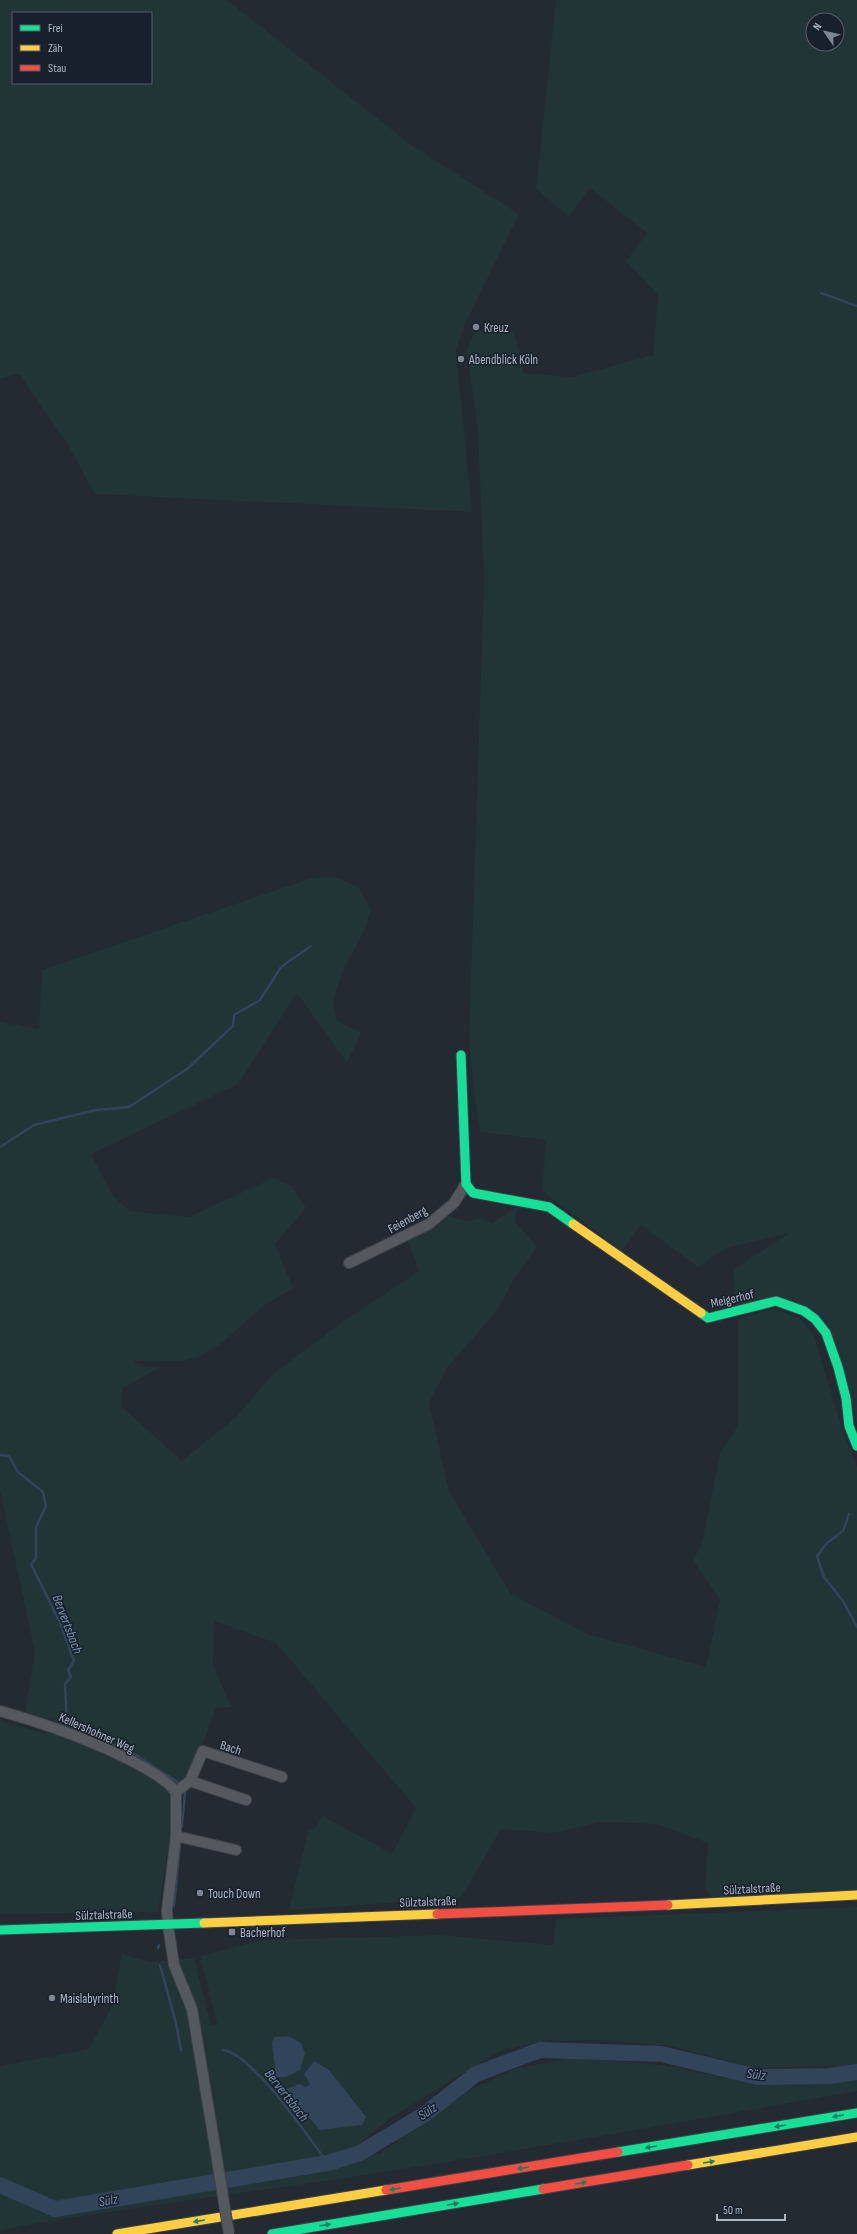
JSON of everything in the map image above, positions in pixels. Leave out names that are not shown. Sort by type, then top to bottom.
[{"type":"main road","points":[[462,1055],[466,1184]]},
{"type":"main road","name":"Meigerhof","points":[[466,1184],[473,1193],[549,1207],[708,1318],[776,1301],[804,1311],[815,1319],[826,1333],[838,1367],[846,1398],[849,1426],[857,1446]]},
{"type":"main road","name":"Sülztalstraße","points":[[0,1930],[596,1909],[857,1896]]},
{"type":"main road","points":[[117,2234],[857,2113]]},
{"type":"main road","points":[[272,2234],[857,2137]]},
{"type":"street","name":"Feienberg","points":[[349,1263],[429,1224],[454,1203],[466,1184]]},
{"type":"street","name":"Kellershohner Weg","points":[[0,1711],[55,1727],[110,1750],[147,1769],[176,1792]]},
{"type":"street","name":"Bach","points":[[190,1781],[202,1751],[282,1777]]},
{"type":"street","points":[[229,2234],[192,2009],[174,1965],[167,1910],[176,1836],[176,1792],[190,1781],[246,1800]]},
{"type":"street","points":[[176,1836],[236,1850]]},
{"type":"shaded area","points":[[0,0],[227,0],[410,144],[519,214],[465,324],[456,349],[472,512],[95,494],[68,445],[19,374],[0,379]]},
{"type":"shaded area","points":[[556,0],[857,0],[857,1423],[828,1331],[808,1307],[735,1308],[734,1269],[789,1233],[726,1248],[698,1267],[641,1225],[622,1251],[542,1191],[546,1140],[480,1132],[469,1042],[484,580],[478,430],[467,349],[475,332],[514,332],[524,373],[571,377],[653,355],[658,295],[626,261],[647,233],[590,188],[569,217],[536,189]]},
{"type":"shaded area","points":[[335,877],[359,888],[371,909],[366,927],[342,972],[333,1002],[337,1021],[361,1033],[347,1063],[297,993],[238,1084],[91,1154],[113,1196],[130,1211],[189,1217],[273,1178],[292,1186],[306,1208],[275,1244],[293,1288],[262,1307],[223,1342],[199,1357],[182,1361],[134,1361],[138,1366],[160,1367],[122,1389],[121,1406],[182,1461],[236,1417],[273,1374],[351,1316],[419,1271],[408,1241],[427,1231],[445,1215],[468,1221],[481,1218],[492,1223],[518,1206],[515,1221],[537,1247],[514,1279],[496,1312],[447,1368],[429,1403],[449,1491],[510,1593],[587,1634],[706,1667],[720,1600],[693,1560],[702,1543],[720,1453],[738,1426],[738,1318],[774,1309],[800,1318],[814,1336],[842,1429],[857,1467],[857,1890],[713,1898],[705,1888],[708,1843],[656,1824],[599,1822],[554,1833],[501,1829],[461,1898],[289,1910],[309,1828],[314,1830],[323,1816],[392,1854],[416,1808],[276,1643],[214,1621],[213,1665],[231,1707],[216,1708],[195,1763],[183,1781],[177,1786],[121,1750],[53,1720],[25,1712],[35,1652],[0,1490],[0,1022],[39,1029],[42,970],[312,878]]},
{"type":"shaded area","points":[[0,1721],[41,1732],[56,1734],[102,1751],[143,1770],[167,1789],[173,1798],[174,1812],[158,1912],[0,1914]]},
{"type":"shaded area","points":[[857,1907],[857,2064],[842,2066],[754,2068],[671,2046],[604,2040],[547,2041],[499,2051],[389,2119],[355,2147],[379,2154],[462,2094],[516,2068],[575,2058],[662,2065],[748,2082],[794,2085],[857,2079],[857,2091],[620,2133],[443,2162],[96,2214],[0,2230],[0,2066],[89,2049],[111,2008],[122,1954],[149,1962],[194,1958],[211,2025],[217,2024],[200,1956],[263,1940],[440,1935],[553,1945],[556,1919]],"holes":[[[310,2083],[310,2120],[284,2090],[306,2088]]]},
{"type":"water","points":[[288,2036],[301,2043],[305,2053],[300,2070],[286,2077],[276,2077],[272,2042],[275,2037]]},
{"type":"water","points":[[314,2061],[329,2070],[366,2117],[362,2125],[320,2130],[284,2090],[299,2084],[306,2087],[310,2084],[304,2074]]},
{"type":"waterway","points":[[821,293],[857,306]]},
{"type":"waterway","points":[[0,1147],[34,1125],[96,1110],[129,1107],[187,1069],[233,1026],[234,1015],[260,1000],[281,967],[311,946]]},
{"type":"waterway","name":"Bervertsbach","points":[[0,1455],[9,1456],[18,1472],[43,1492],[46,1506],[36,1527],[36,1558],[31,1564],[61,1625],[74,1661],[68,1670],[71,1677],[65,1684],[67,1726],[136,1755],[179,1783]]},
{"type":"waterway","points":[[849,1514],[843,1531],[827,1543],[817,1556],[824,1577],[843,1601],[857,1627]]},
{"type":"waterway","name":"Bervertsbach","points":[[182,1827],[185,1792]]},
{"type":"waterway","name":"Bervertsbach","points":[[174,1906],[180,1845]]},
{"type":"waterway","name":"Bervertsbach","points":[[160,1965],[176,2023],[181,2050]]},
{"type":"waterway","name":"Bervertsbach","points":[[223,2050],[236,2055],[250,2066],[264,2081],[294,2117],[328,2163]]},
{"type":"waterway","name":"Sülz","points":[[0,2185],[55,2209],[328,2163],[360,2153],[425,2114],[476,2074],[540,2050],[661,2054],[758,2077],[829,2076],[857,2072]]},
{"type":"traffic: fast","points":[[461,1055],[466,1184],[473,1193],[549,1207],[573,1224]]},
{"type":"traffic: fast","points":[[701,1313],[708,1318],[776,1301],[804,1311],[815,1319],[826,1333],[838,1367],[846,1398],[849,1426],[857,1446]]},
{"type":"traffic: fast","points":[[0,1930],[204,1923]]},
{"type":"traffic: fast","points":[[618,2152],[857,2113]]},
{"type":"traffic: fast","points":[[272,2234],[543,2189]]},
{"type":"traffic: slow","points":[[573,1224],[701,1313]]},
{"type":"traffic: slow","points":[[668,1905],[857,1895]]},
{"type":"traffic: slow","points":[[204,1923],[437,1914]]},
{"type":"traffic: slow","points":[[688,2165],[857,2137]]},
{"type":"traffic: slow","points":[[117,2234],[386,2190]]},
{"type":"traffic: jam","points":[[437,1914],[668,1905]]},
{"type":"traffic: jam","points":[[386,2190],[618,2152]]},
{"type":"traffic: jam","points":[[543,2189],[688,2165]]},
{"type":"place","name":"Kreuz","points":[[476,327]]},
{"type":"place","name":"Abendblick Köln","points":[[461,359]]},
{"type":"place","name":"Touch Down","points":[[200,1893]]},
{"type":"place","name":"Bacherhof","points":[[232,1932]]},
{"type":"place","name":"Maislabyrinth","points":[[52,1998]]}]
